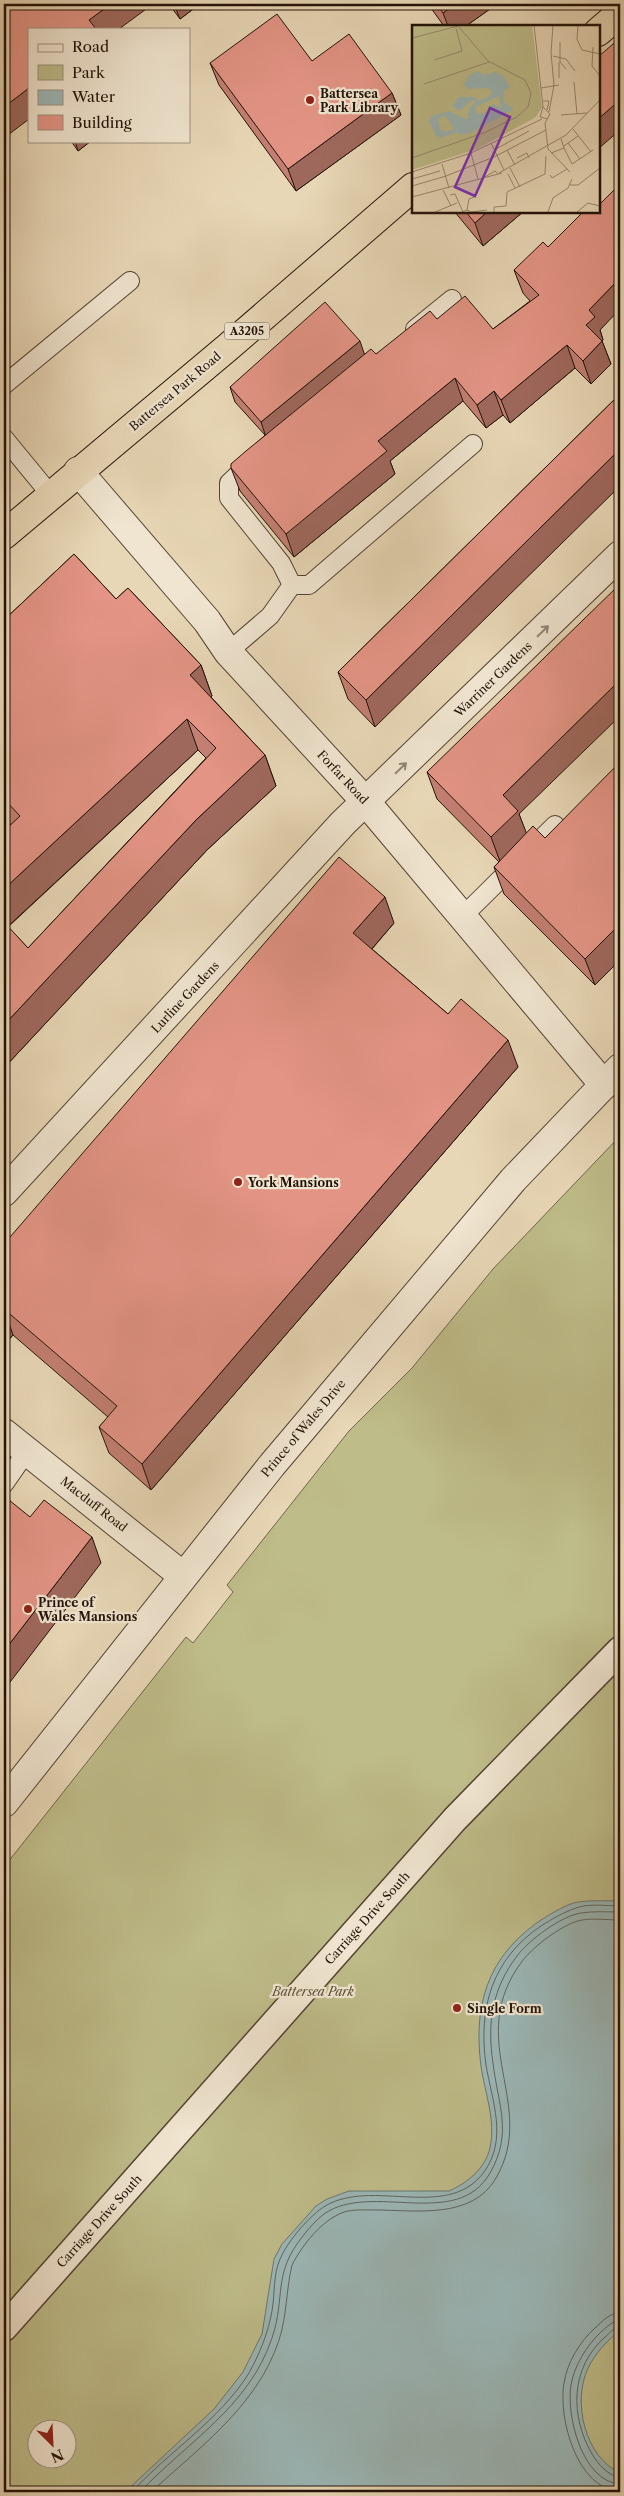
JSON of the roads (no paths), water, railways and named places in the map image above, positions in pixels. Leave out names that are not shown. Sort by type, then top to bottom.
[{"type":"highway","points":[[599,31],[620,13]]},
{"type":"highway","name":"Battersea Park Road","points":[[4,534],[234,342],[412,188]]},
{"type":"street","name":"Forfar Road","points":[[78,471],[207,621],[228,652],[366,802],[462,917],[612,1077]]},
{"type":"street","name":"Warriner Gardens","points":[[366,802],[620,555]]},
{"type":"street","name":"Lurline Gardens","points":[[4,1192],[342,824],[366,802]]},
{"type":"street","name":"Prince of Wales Drive","points":[[4,1803],[272,1465],[513,1180],[612,1077]]},
{"type":"street","name":"Macduff Road","points":[[4,1433],[183,1576]]},
{"type":"street","name":"Carriage Drive South","points":[[4,2328],[455,1819],[620,1650]]},
{"type":"lane","points":[[4,385],[130,281]]},
{"type":"lane","points":[[399,342],[452,299]]},
{"type":"lane","points":[[4,438],[50,494]]},
{"type":"lane","points":[[292,585],[309,585],[473,444]]},
{"type":"lane","points":[[262,453],[229,482],[229,498],[281,563],[292,585]]},
{"type":"lane","points":[[228,652],[270,616],[292,585]]},
{"type":"lane","points":[[462,917],[555,825]]},
{"type":"lane","points":[[4,1484],[27,1451]]},
{"type":"water","points":[[620,1901],[620,2331],[606,2343],[588,2368],[581,2396],[582,2412],[590,2442],[598,2455],[620,2473],[620,2492],[125,2492],[214,2409],[243,2372],[262,2334],[274,2259],[282,2244],[316,2206],[327,2199],[349,2191],[449,2191],[462,2184],[480,2169],[488,2156],[492,2138],[491,2117],[481,2066],[479,2043],[482,2002],[488,1983],[508,1949],[541,1920],[578,1902]]},
{"type":"place","name":"Battersea Park Library","points":[[310,100]]},
{"type":"place","name":"York Mansions","points":[[238,1182]]},
{"type":"place","name":"Prince of Wales Mansions","points":[[28,1609]]},
{"type":"place","name":"Single Form","points":[[457,2008]]},
{"type":"park label","name":"Battersea Park","points":[[313,1991]]}]
